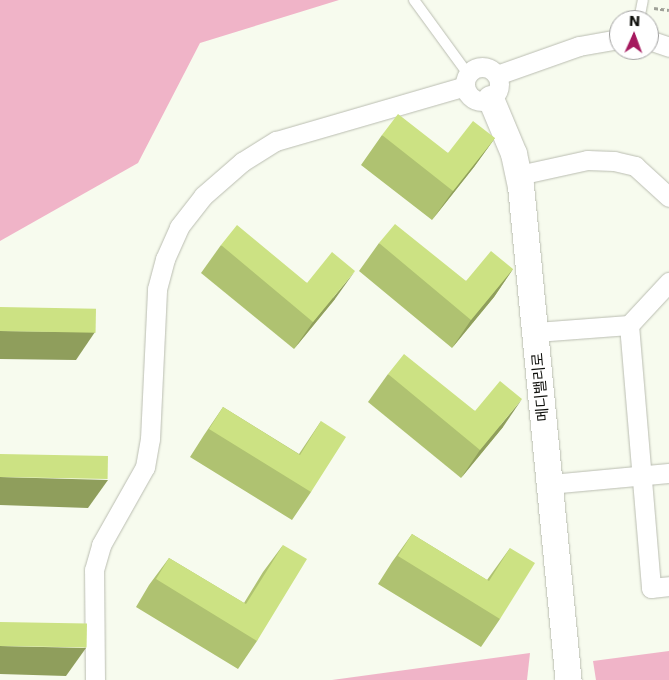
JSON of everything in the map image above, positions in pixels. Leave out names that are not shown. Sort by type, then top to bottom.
[{"type":"street","points":[[467,80],[475,100],[494,87],[579,46],[609,41]]},
{"type":"street","points":[[95,680],[94,570],[101,546],[145,467],[150,439],[157,290],[164,259],[179,227],[203,196],[242,162],[276,141],[467,80],[483,66],[494,87]]},
{"type":"street","name":"메디밸리로","points":[[494,87],[519,175],[536,332],[568,680]]},
{"type":"street","points":[[519,175],[587,160],[614,160],[635,166],[669,197]]},
{"type":"street","points":[[536,332],[629,325],[669,282]]},
{"type":"street","points":[[629,325],[640,476],[651,588],[669,586]]},
{"type":"street","points":[[550,484],[669,473]]},
{"type":"lane","points":[[414,0],[467,80]]},
{"type":"shaded area","points":[[0,0],[339,0],[200,43],[138,163],[0,241]]},
{"type":"shaded area","points":[[669,651],[669,680],[596,680],[593,661]]},
{"type":"shaded area","points":[[530,653],[527,680],[332,680]]},
{"type":"building","points":[[398,114],[448,153],[473,121],[495,138],[453,191],[382,135]]},
{"type":"building","points":[[395,224],[466,281],[491,251],[513,269],[471,320],[379,243]]},
{"type":"building","points":[[237,225],[307,283],[332,252],[355,271],[313,322],[221,245]]},
{"type":"building","points":[[0,307],[96,309],[96,333],[0,331]]},
{"type":"building","points":[[404,354],[475,411],[500,381],[522,399],[480,450],[388,374]]},
{"type":"building","points":[[223,407],[300,455],[321,421],[346,437],[311,492],[209,429]]},
{"type":"building","points":[[0,454],[108,456],[108,479],[0,477]]},
{"type":"building","points":[[412,534],[489,581],[510,548],[535,563],[500,619],[398,556]]},
{"type":"building","points":[[283,545],[307,559],[257,641],[156,579],[169,558],[246,604]]},
{"type":"building","points":[[0,622],[87,624],[87,648],[0,646]]}]
